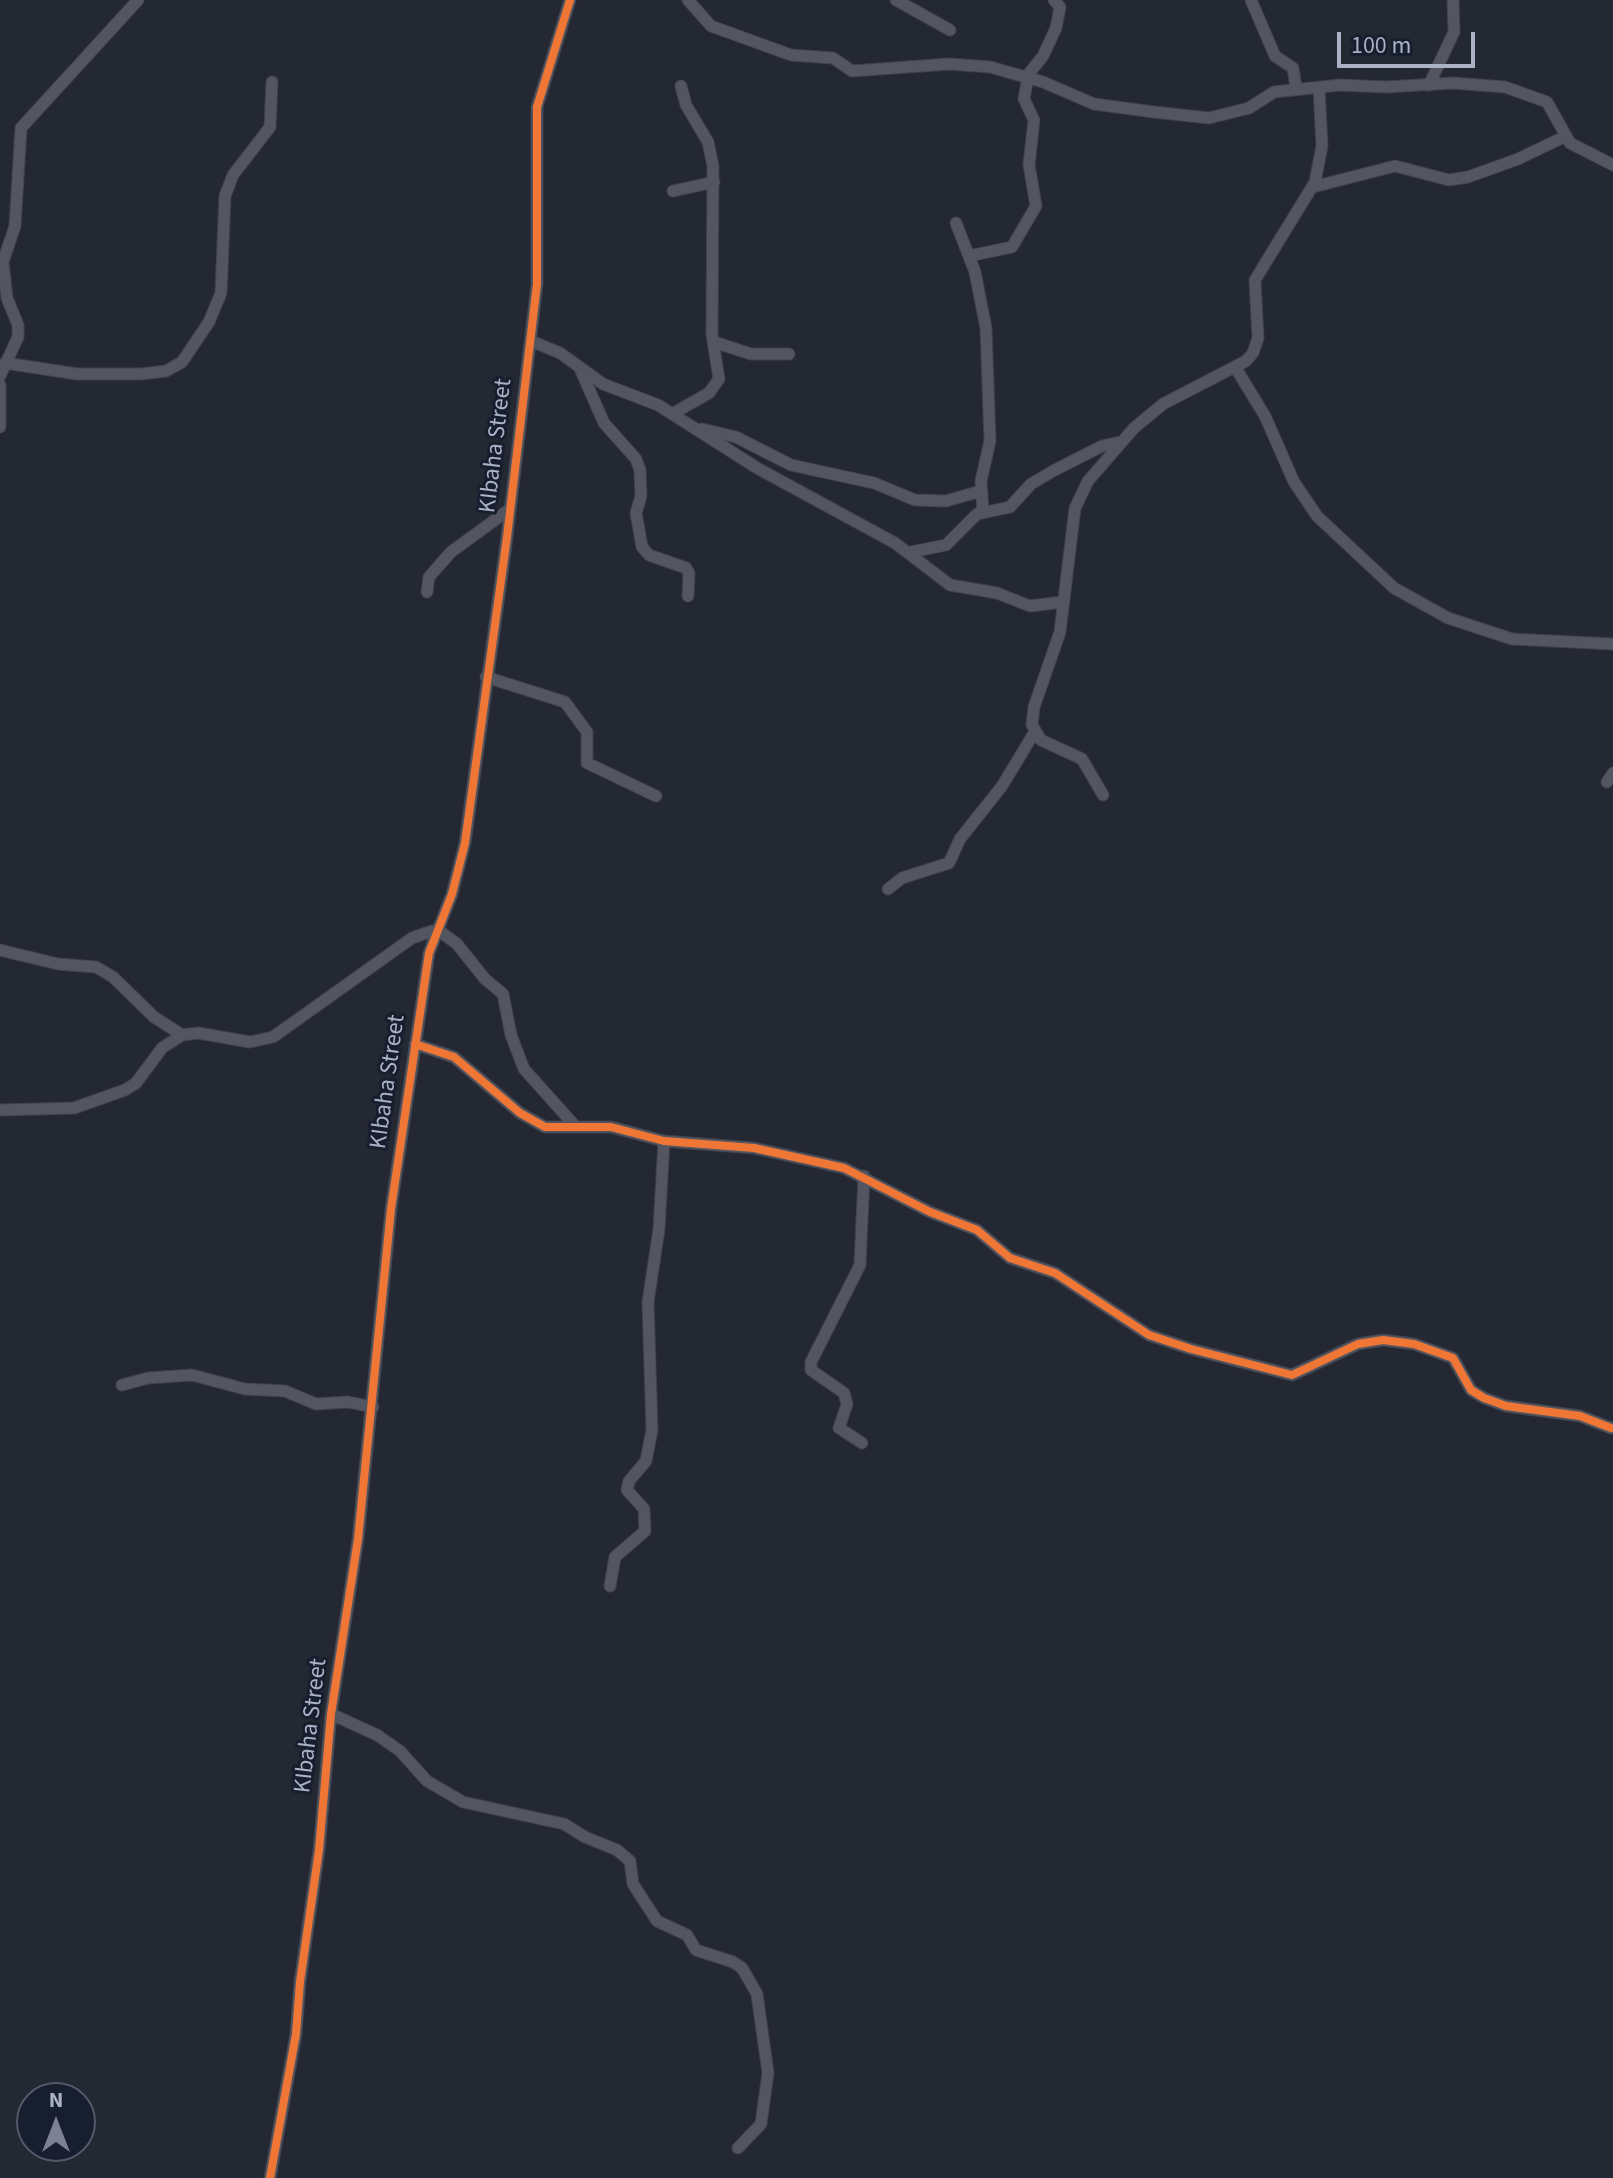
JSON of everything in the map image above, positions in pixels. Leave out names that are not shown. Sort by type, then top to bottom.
[{"type":"street","points":[[0,376],[18,337],[18,325],[7,298],[3,262],[15,226],[21,128],[138,0]]},
{"type":"street","name":"KIbaha Street","points":[[270,2178],[296,2034],[300,1982],[319,1850],[331,1714],[352,1584],[373,1407],[391,1209],[425,976],[465,843],[510,509],[531,341],[538,242],[537,107],[570,0]]},
{"type":"street","points":[[688,0],[700,17],[722,30],[801,57],[833,58],[852,71],[965,64],[1027,77],[1094,104],[1209,118],[1249,108],[1265,96],[1296,88],[1453,83],[1505,87],[1534,96],[1554,109],[1566,136],[1577,150],[1613,165]]},
{"type":"street","points":[[896,0],[950,30]]},
{"type":"street","points":[[969,256],[1012,247],[1034,213],[1036,191],[1029,155],[1034,120],[1024,99],[1027,77],[1043,56],[1056,28],[1060,7],[1054,0]]},
{"type":"street","points":[[1251,0],[1275,56],[1293,68],[1296,88]]},
{"type":"street","points":[[1429,85],[1454,32],[1453,0]]},
{"type":"street","points":[[5,363],[77,374],[141,374],[166,371],[182,362],[209,322],[221,293],[225,196],[233,175],[270,127],[272,82]]},
{"type":"street","points":[[672,414],[716,387],[719,371],[714,342],[714,182],[711,150],[686,105],[681,86]]},
{"type":"street","points":[[888,889],[902,878],[949,863],[960,839],[996,794],[1034,733],[1034,707],[1053,658],[1072,528],[1081,491],[1120,442],[1163,404],[1235,367],[1253,353],[1258,338],[1254,290],[1258,271],[1313,187],[1322,146],[1319,87]]},
{"type":"street","points":[[1313,187],[1395,166],[1449,180],[1468,177],[1518,159],[1566,136]]},
{"type":"street","points":[[673,191],[714,182]]},
{"type":"street","points":[[956,223],[969,256],[986,328],[990,441],[981,491],[983,513]]},
{"type":"street","points":[[531,341],[560,353],[603,384],[648,401],[698,428],[757,468],[911,552],[939,578],[958,588],[997,593],[1030,606],[1063,602]]},
{"type":"street","points":[[714,342],[751,354],[789,354]]},
{"type":"street","points":[[1235,367],[1265,416],[1294,482],[1317,516],[1394,588],[1448,618],[1512,639],[1613,644]]},
{"type":"street","points":[[581,371],[604,423],[636,459],[640,470],[641,496],[636,513],[642,547],[649,555],[686,568],[689,573],[688,596]]},
{"type":"street","points":[[0,385],[0,427]]},
{"type":"street","points":[[698,428],[736,437],[791,465],[874,483],[915,500],[946,501],[981,491]]},
{"type":"street","points":[[911,552],[946,545],[969,519],[1010,507],[1040,478],[1089,451],[1120,442]]},
{"type":"street","points":[[427,592],[429,577],[451,552],[478,529],[510,509]]},
{"type":"street","points":[[486,677],[565,702],[587,732],[587,763],[656,796]]},
{"type":"street","points":[[1034,733],[1082,759],[1103,795]]},
{"type":"street","points":[[0,1110],[74,1108],[125,1090],[136,1083],[162,1048],[182,1035],[198,1033],[241,1042],[273,1037],[412,938],[436,932],[457,944],[485,979],[503,994],[511,1035],[524,1069],[576,1127]]},
{"type":"street","points":[[0,950],[58,964],[96,967],[113,977],[154,1017],[182,1035]]},
{"type":"street","points":[[415,1044],[454,1057],[538,1125],[626,1129],[664,1141],[782,1153],[864,1176],[930,1212],[977,1230],[1010,1258],[1055,1273],[1149,1335],[1166,1341],[1292,1375],[1358,1344],[1383,1340],[1414,1344],[1453,1358],[1471,1390],[1484,1398],[1506,1406],[1580,1416],[1611,1428]]},
{"type":"street","points":[[610,1586],[615,1557],[645,1531],[644,1509],[627,1490],[629,1481],[646,1461],[652,1430],[648,1302],[659,1229],[664,1141]]},
{"type":"street","points":[[862,1443],[841,1433],[839,1428],[847,1404],[844,1393],[811,1370],[811,1362],[860,1265],[864,1176]]},
{"type":"street","points":[[122,1385],[168,1376],[201,1376],[245,1389],[285,1391],[316,1404],[348,1402],[373,1407]]},
{"type":"street","points":[[331,1714],[377,1735],[400,1751],[427,1781],[463,1802],[564,1824],[585,1837],[617,1850],[630,1861],[633,1884],[657,1921],[687,1935],[696,1950],[742,1968],[757,1994],[768,2073],[761,2124],[738,2148]]},
{"type":"cycle path","points":[[270,2178],[296,2034],[300,1982],[319,1850],[331,1714],[358,1539],[391,1209],[429,953],[452,894],[465,843],[507,537],[537,284],[537,107],[570,0]]},
{"type":"cycle path","points":[[415,1044],[454,1057],[520,1113],[545,1127],[611,1127],[664,1141],[754,1148],[844,1168],[930,1212],[977,1230],[1010,1258],[1055,1273],[1149,1335],[1191,1349],[1292,1375],[1358,1344],[1383,1340],[1414,1344],[1453,1358],[1471,1390],[1484,1398],[1506,1406],[1580,1416],[1611,1428]]}]
